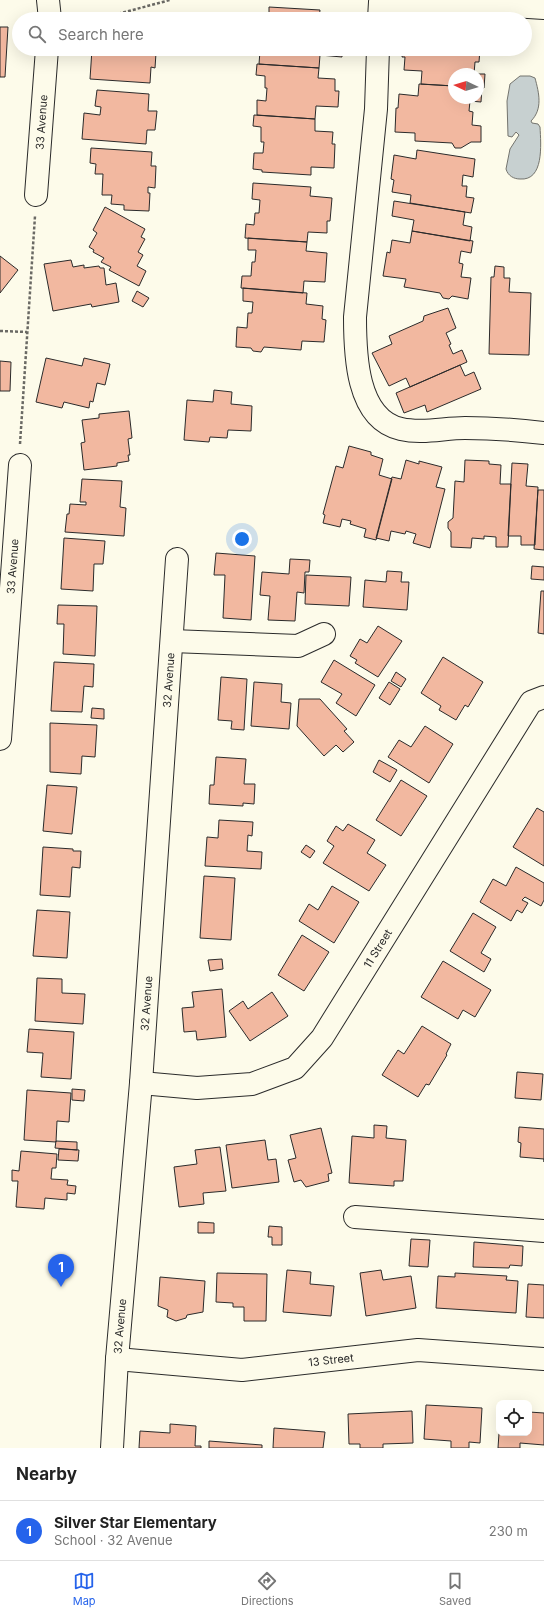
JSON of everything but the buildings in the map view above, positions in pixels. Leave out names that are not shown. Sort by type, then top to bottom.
[{"type":"street","points":[[48,0],[49,12]]},
{"type":"street","points":[[380,12],[380,2],[429,1],[544,8]]},
{"type":"street","name":"33 Avenue","points":[[36,195],[46,56]]},
{"type":"street","points":[[378,56],[376,109],[355,317],[355,348],[358,373],[367,399],[378,415],[388,425],[401,429],[420,431],[464,428],[544,433]]},
{"type":"street","name":"33 Avenue","points":[[0,739],[20,465]]},
{"type":"street","name":"32 Avenue","points":[[112,1448],[117,1359],[141,1083],[177,559]]},
{"type":"street","points":[[172,641],[298,646],[324,634]]},
{"type":"street","name":"11 Street","points":[[141,1083],[197,1088],[252,1084],[295,1068],[322,1038],[531,702],[544,697]]},
{"type":"street","points":[[355,1217],[544,1231]]},
{"type":"street","name":"13 Street","points":[[117,1359],[242,1370],[418,1350],[544,1359]]},
{"type":"path","points":[[125,12],[170,0]]},
{"type":"path","points":[[20,465],[36,195]]},
{"type":"path","points":[[0,330],[27,332]]},
{"type":"shaded area","points":[[520,76],[530,76],[535,78],[539,95],[539,106],[531,121],[532,123],[538,124],[540,127],[541,143],[537,168],[528,178],[520,179],[512,177],[508,174],[506,169],[510,149],[519,135],[516,132],[512,137],[508,136],[507,101],[510,84]]},
{"type":"place","name":"Silver Star Elementary","points":[[61,1287]]}]
